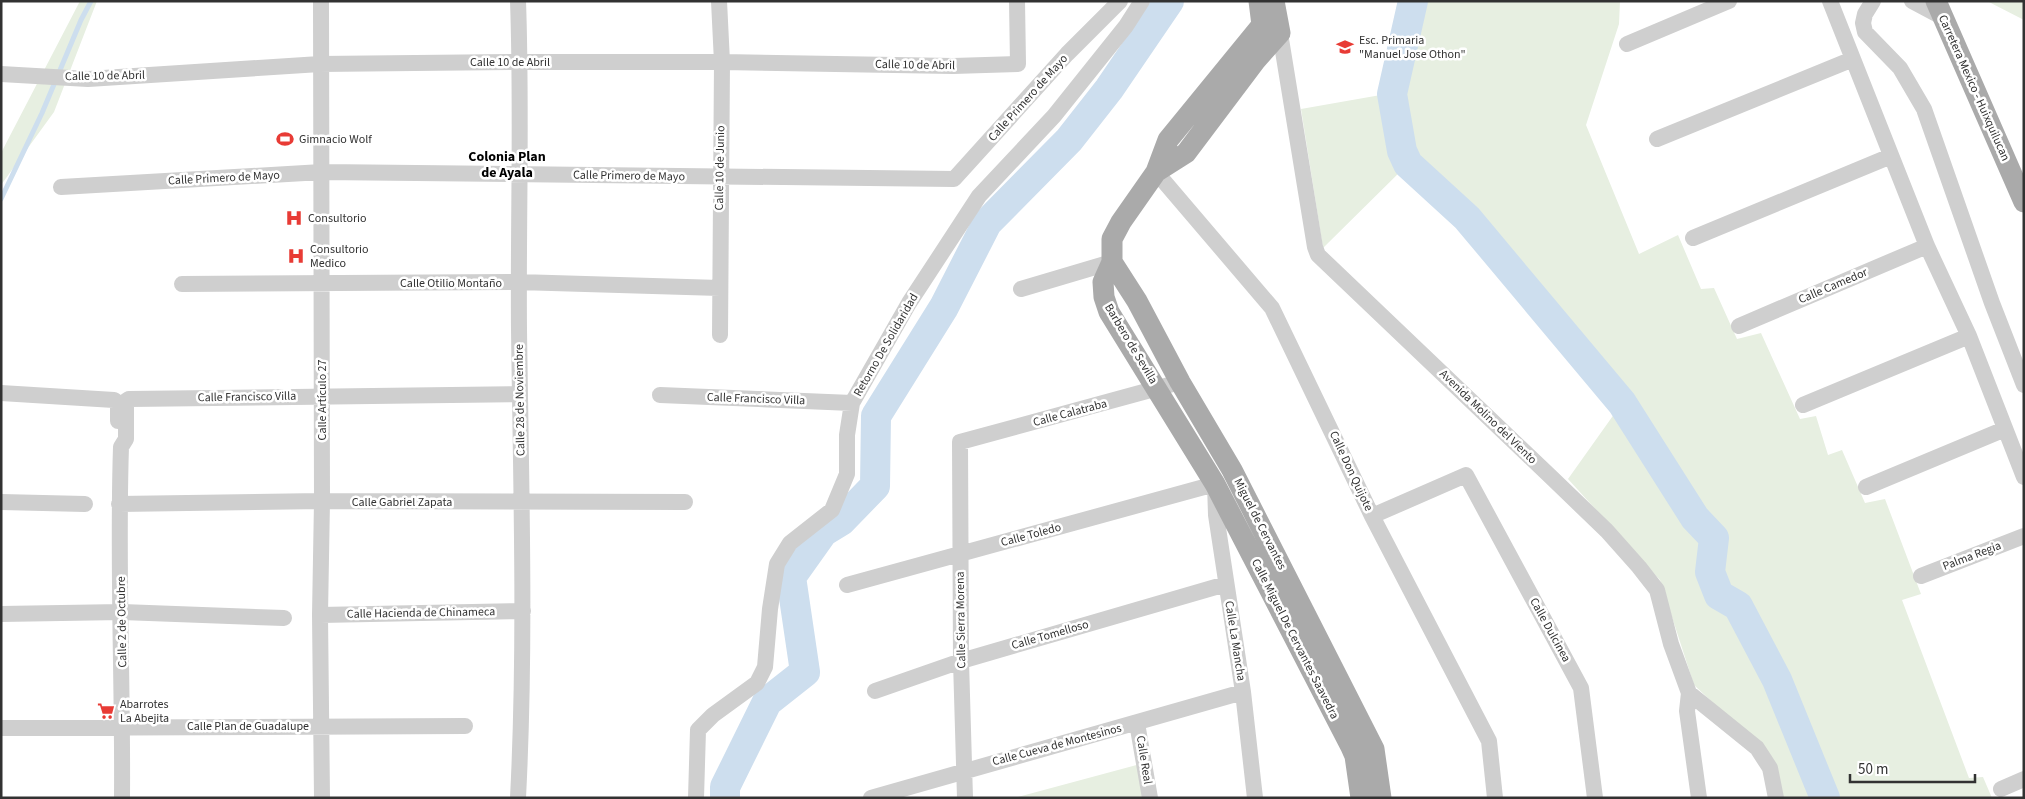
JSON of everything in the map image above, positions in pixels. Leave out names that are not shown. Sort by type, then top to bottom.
[{"type":"main road","name":"Avenida Molino del Viento","points":[[1259,1],[1271,29]]},
{"type":"main road","name":"Avenida Molino del Viento","points":[[1271,29],[1274,1]]},
{"type":"main road","name":"Carretera Mexico - Huixquilucan","points":[[1939,9],[2024,202]]},
{"type":"main road","name":"Barbero de Sevilla","points":[[1215,484],[1110,312],[1104,298],[1103,282],[1112,262],[1112,239],[1121,222],[1156,172],[1168,140],[1271,29]]},
{"type":"main road","name":"Miguel de Cervantes","points":[[1112,262],[1137,301],[1180,382],[1232,470],[1374,749],[1381,798]]},
{"type":"main road","name":"Calle Miguel De Cervantes Saavedra","points":[[1215,484],[1351,746],[1355,756],[1361,798]]},
{"type":"street","name":"Calle Artículo 27","points":[[321,1],[322,502],[320,615],[322,798]]},
{"type":"street","name":"Calle 28 de Noviembre","points":[[518,1],[520,62],[518,282],[523,611],[522,726],[518,798]]},
{"type":"street","name":"Calle 10 de Junio","points":[[719,1],[722,62],[720,335]]},
{"type":"street","name":"Calle 10 de Abril","points":[[7,75],[88,79],[320,64],[520,62],[722,62],[953,66],[1018,64],[1017,1]]},
{"type":"street","points":[[1120,1],[1126,26]]},
{"type":"street","name":"Calle Primero de Mayo","points":[[60,187],[322,172],[954,179],[1067,54],[1120,1]]},
{"type":"street","name":"Retorno De Solidaridad","points":[[696,798],[698,730],[714,715],[757,683],[765,667],[770,609],[777,564],[790,543],[832,510],[847,474],[847,435],[852,403],[909,304],[979,196],[1054,116],[1126,26],[1142,1]]},
{"type":"street","points":[[1627,44],[1729,1]]},
{"type":"street","points":[[1830,1],[1927,246],[1969,336],[2024,477]]},
{"type":"street","points":[[1873,1],[1865,14],[1863,23],[1865,32],[1900,68],[1924,110],[1992,303],[2024,385]]},
{"type":"street","points":[[1912,1],[1939,9]]},
{"type":"street","name":"Avenida Molino del Viento","points":[[1271,29],[1318,255],[1551,477],[1607,532],[1639,567],[1657,590],[1671,644],[1689,693]]},
{"type":"street","points":[[1658,138],[1853,60]]},
{"type":"street","points":[[1692,238],[1891,156]]},
{"type":"street","name":"Calle Don Quijote","points":[[1156,172],[1272,308],[1372,516],[1489,741],[1495,798]]},
{"type":"street","name":"Calle Camedor","points":[[1739,326],[1927,246]]},
{"type":"street","points":[[1021,289],[1112,262]]},
{"type":"street","name":"Calle Otilio Montaño","points":[[182,284],[518,282],[720,288]]},
{"type":"street","points":[[1803,405],[1969,336]]},
{"type":"street","name":"Calle Calatraba","points":[[960,442],[1180,382]]},
{"type":"street","name":"Calle Francisco Villa","points":[[1,393],[120,401],[128,399],[322,395],[520,394]]},
{"type":"street","name":"Calle Francisco Villa","points":[[660,395],[852,403]]},
{"type":"street","name":"Calle 2 de Octubre","points":[[120,401],[126,439],[121,447],[119,504],[122,612],[122,798]]},
{"type":"street","points":[[1866,487],[2005,429]]},
{"type":"street","name":"Calle Sierra Morena","points":[[960,442],[961,661],[965,798]]},
{"type":"street","name":"Calle Dulcinea","points":[[1372,516],[1466,475],[1581,688],[1595,798]]},
{"type":"street","name":"Calle Toledo","points":[[847,585],[1215,484]]},
{"type":"street","name":"Calle La Mancha","points":[[1215,484],[1216,515],[1243,692],[1255,798]]},
{"type":"street","points":[[1,502],[85,504]]},
{"type":"street","name":"Calle Gabriel Zapata","points":[[119,504],[685,502]]},
{"type":"street","name":"Palma Regia","points":[[1921,576],[2024,536]]},
{"type":"street","points":[[321,567],[312,584],[310,617],[311,650],[321,659]]},
{"type":"street","name":"Calle Tomelloso","points":[[875,691],[961,661],[1226,584]]},
{"type":"street","name":"Calle Hacienda de Chinameca","points":[[320,615],[523,611]]},
{"type":"street","points":[[1,614],[122,612],[284,618]]},
{"type":"street","name":"Calle Cueva de Montesinos","points":[[871,798],[1243,692]]},
{"type":"street","points":[[1689,693],[1688,711],[1699,798]]},
{"type":"street","points":[[1689,693],[1757,748],[1770,768],[1776,798]]},
{"type":"street","name":"Calle Real","points":[[1137,723],[1150,798]]},
{"type":"street","name":"Calle Plan de Guadalupe","points":[[1,728],[465,726]]},
{"type":"street","points":[[2000,790],[2024,779]]},
{"type":"shaded area","points":[[80,1],[97,1],[54,112],[1,185],[1,153]]},
{"type":"shaded area","points":[[1406,1],[1620,1],[1619,24],[1586,125],[1639,254],[1678,235],[1701,289],[1714,288],[1737,339],[1761,333],[1800,419],[1816,416],[1828,455],[1842,450],[1865,503],[1885,499],[1921,594],[1902,600],[1969,778],[1983,777],[1992,798],[1780,798],[1773,759],[1694,685],[1660,580],[1568,479],[1622,403],[1470,222],[1408,164],[1323,248],[1301,109],[1392,93]]},
{"type":"shaded area","points":[[1987,1],[2024,1],[2024,20]]},
{"type":"shaded area","points":[[1144,763],[1150,798],[1014,798]]},
{"type":"waterway","points":[[1,199],[42,113],[81,20],[91,1]]},
{"type":"waterway","points":[[725,798],[725,787],[767,702],[805,672],[791,577],[823,532],[841,521],[875,486],[876,416],[944,307],[987,223],[1069,140],[1109,89],[1169,1]]},
{"type":"waterway","points":[[1413,1],[1392,94],[1402,151],[1408,164],[1467,218],[1622,403],[1695,518],[1714,538],[1710,572],[1719,595],[1738,606],[1777,680],[1825,798]]},
{"type":"place","name":"Esc. Primaria \"Manuel Jose Othon\"","points":[[1345,47]]},
{"type":"place","name":"Gimnacio Wolf","points":[[285,139]]},
{"type":"place","name":"Consultorio","points":[[294,218]]},
{"type":"place","name":"Consultorio Medico","points":[[296,256]]},
{"type":"place","name":"Abarrotes La Abejita","points":[[106,711]]},
{"type":"district","name":"Colonia Plan de Ayala","points":[[507,166]]}]
